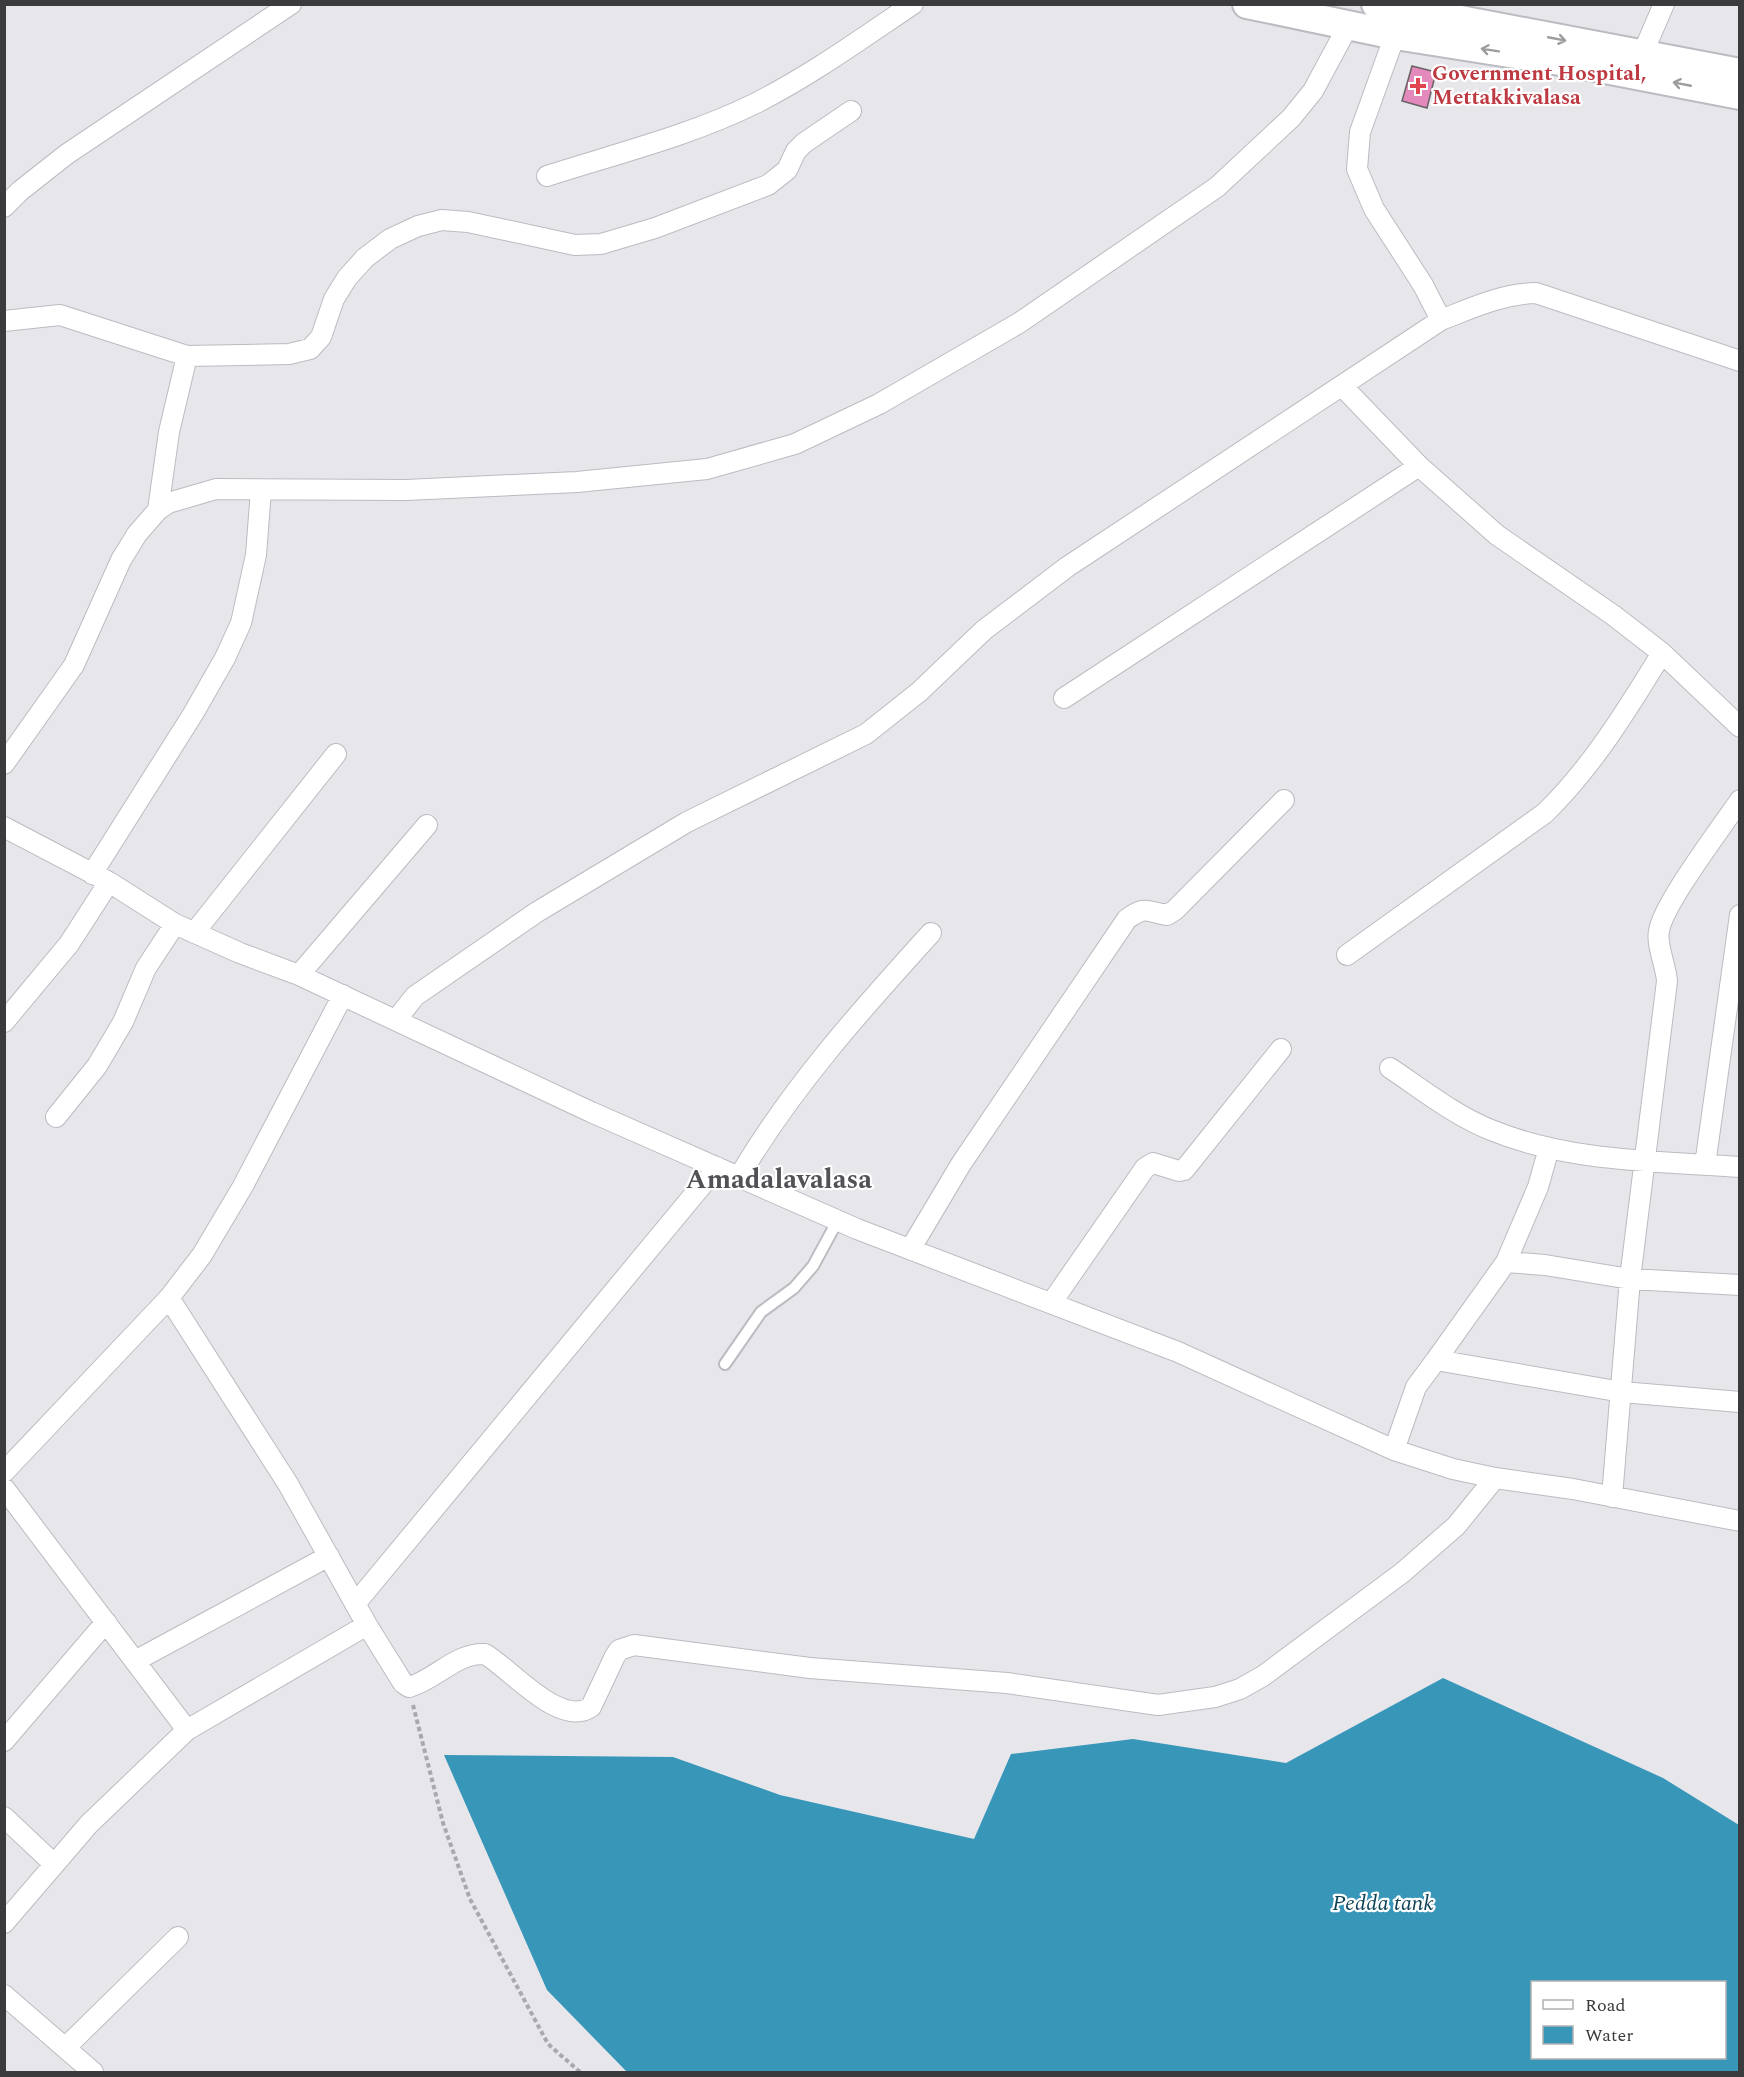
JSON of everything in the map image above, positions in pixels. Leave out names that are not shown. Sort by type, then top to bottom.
[{"type":"main road","points":[[1246,4],[1395,35],[1579,64],[1740,95]]},
{"type":"main road","points":[[1376,4],[1445,11],[1642,55],[1740,74]]},
{"type":"street","points":[[4,207],[20,191],[67,154],[291,4]]},
{"type":"street","points":[[547,176],[674,135],[752,105],[798,80],[913,4]]},
{"type":"street","points":[[1642,55],[1664,4]]},
{"type":"street","points":[[4,764],[74,665],[121,560],[137,534],[158,510],[190,495],[216,489],[406,490],[577,482],[707,469],[795,444],[879,404],[1019,322],[1217,187],[1291,118],[1313,91],[1348,26]]},
{"type":"street","points":[[1395,35],[1360,132],[1357,169],[1374,209],[1423,285],[1441,320]]},
{"type":"street","points":[[4,321],[60,315],[187,356],[289,354],[310,349],[321,337],[334,299],[347,278],[365,258],[390,239],[418,226],[442,220],[468,222],[575,245],[601,243],[655,228],[779,178],[804,143],[851,111]]},
{"type":"street","points":[[396,1020],[415,996],[547,906],[687,822],[867,734],[918,692],[984,630],[1067,567],[1343,387],[1441,320],[1515,293],[1536,293],[1740,361]]},
{"type":"street","points":[[158,510],[169,432],[187,356]]},
{"type":"street","points":[[1343,387],[1419,466],[1497,535],[1613,615],[1662,653],[1740,728]]},
{"type":"street","points":[[1064,698],[1419,466]]},
{"type":"street","points":[[4,1022],[69,944],[101,878],[237,632],[256,555],[261,490]]},
{"type":"street","points":[[1347,955],[1545,813],[1569,789],[1607,741],[1662,653]]},
{"type":"street","points":[[194,933],[336,754]]},
{"type":"street","points":[[911,1248],[961,1164],[1127,919],[1138,911],[1147,909],[1167,915],[1175,910],[1284,800]]},
{"type":"street","points":[[1612,1497],[1630,1279],[1667,981],[1665,960],[1658,941],[1659,929],[1668,909],[1740,800]]},
{"type":"street","points":[[299,975],[427,825]]},
{"type":"street","points":[[4,827],[101,878],[175,924],[194,933],[299,975],[717,1167],[838,1220],[1178,1352],[1394,1450],[1453,1469],[1495,1478],[1740,1521]]},
{"type":"street","points":[[1705,1165],[1740,915]]},
{"type":"street","points":[[56,1117],[97,1066],[123,1022],[146,968],[175,924]]},
{"type":"street","points":[[739,1177],[801,1085],[875,994],[931,933]]},
{"type":"street","points":[[4,1472],[169,1298],[202,1255],[237,1196],[343,995]]},
{"type":"street","points":[[1052,1302],[1145,1168],[1153,1163],[1179,1171],[1184,1170],[1281,1048]]},
{"type":"street","points":[[1390,1068],[1455,1113],[1490,1130],[1549,1148],[1644,1160],[1740,1167]]},
{"type":"street","points":[[1394,1450],[1416,1387],[1506,1262],[1535,1195],[1549,1148]]},
{"type":"street","points":[[355,1604],[717,1167]]},
{"type":"street","points":[[1506,1262],[1545,1265],[1630,1279],[1740,1285]]},
{"type":"street","points":[[169,1298],[288,1484],[367,1625],[409,1687],[466,1657],[485,1654],[543,1699],[567,1712],[584,1712],[597,1699],[615,1656],[625,1647],[634,1646],[810,1668],[1007,1683],[1158,1705],[1180,1704],[1240,1689],[1302,1649],[1402,1573],[1444,1537],[1495,1478]]},
{"type":"street","points":[[1436,1360],[1622,1392],[1740,1402]]},
{"type":"street","points":[[4,1488],[187,1730]]},
{"type":"street","points":[[135,1661],[328,1556]]},
{"type":"street","points":[[4,1741],[106,1622]]},
{"type":"street","points":[[4,1923],[89,1824],[187,1730],[367,1625]]},
{"type":"street","points":[[4,1816],[54,1864]]},
{"type":"street","points":[[66,2047],[178,1937]]},
{"type":"street","points":[[4,1995],[93,2073]]},
{"type":"lane","points":[[725,1364],[761,1312],[794,1288],[813,1266],[838,1220]]},
{"type":"path","points":[[409,1687],[442,1823],[470,1899],[548,2044],[580,2073]]},
{"type":"water","name":"Pedda tank","points":[[1443,1678],[1663,1778],[1739,1825],[1739,2072],[627,2072],[547,1990],[444,1755],[673,1757],[780,1795],[974,1839],[1011,1754],[1133,1739],[1286,1763]]},
{"type":"building","points":[[1412,66],[1436,72],[1427,108],[1402,101]]},
{"type":"place","name":"Government Hospital, Mettakkivalasa","points":[[1418,86]]},
{"type":"district","name":"Amadalavalasa","points":[[779,1180]]}]
